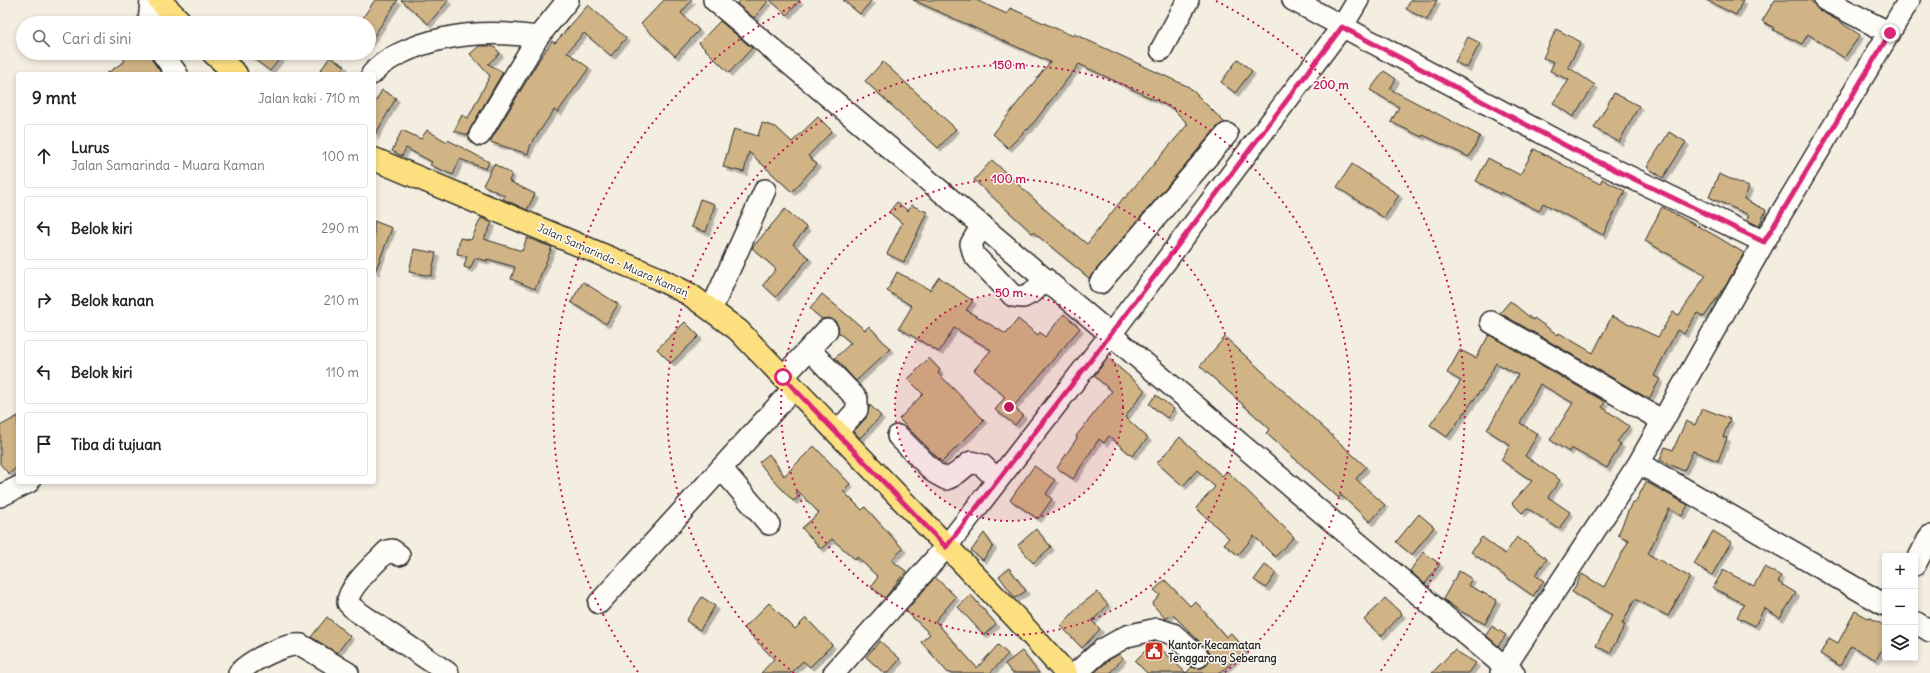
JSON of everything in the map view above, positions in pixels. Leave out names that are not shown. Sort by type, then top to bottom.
[{"type":"main road","points":[[159,0],[175,16]]},
{"type":"main road","points":[[221,60],[234,72]]},
{"type":"main road","name":"Jalan Samarinda - Muara Kaman","points":[[376,160],[653,276],[689,294],[738,330],[1016,618],[1066,673]]},
{"type":"street","points":[[150,16],[151,0]]},
{"type":"street","points":[[480,135],[538,37],[568,0]]},
{"type":"street","points":[[714,0],[1046,279],[1507,671],[1639,463],[1764,242],[1910,0]]},
{"type":"street","points":[[1161,50],[1188,0]]},
{"type":"street","points":[[1293,0],[1572,149],[1764,242]]},
{"type":"street","points":[[834,673],[946,547],[1111,334],[1342,27],[1358,0]]},
{"type":"street","points":[[1825,0],[1890,33]]},
{"type":"street","points":[[374,72],[389,59],[414,47],[433,41],[486,33],[538,37]]},
{"type":"street","points":[[167,60],[176,72]]},
{"type":"street","points":[[1100,283],[1226,134]]},
{"type":"street","points":[[711,310],[765,190]]},
{"type":"street","points":[[1155,219],[1181,240]]},
{"type":"street","points":[[982,225],[971,244],[974,255],[1014,296],[1024,297],[1033,292],[1046,279]]},
{"type":"street","points":[[1491,322],[1663,421]]},
{"type":"street","points":[[600,604],[721,468],[788,382],[809,349],[827,330]]},
{"type":"street","points":[[809,349],[857,399],[858,410],[837,432]]},
{"type":"street","points":[[898,436],[935,473],[946,479],[954,477],[962,468],[971,462],[982,466],[998,480]]},
{"type":"street","points":[[1639,463],[1882,603]]},
{"type":"street","points":[[721,468],[769,524]]},
{"type":"street","points":[[0,496],[25,484]]},
{"type":"street","points":[[1918,559],[1930,536]]},
{"type":"street","points":[[399,555],[392,550],[387,551],[359,581],[350,593],[348,603],[355,610],[448,673]]},
{"type":"street","points":[[1918,624],[1930,631]]},
{"type":"street","points":[[1076,673],[1102,650],[1127,636],[1157,629],[1173,634],[1198,657]]},
{"type":"street","points":[[240,673],[245,666],[259,658],[289,645],[296,644],[301,645],[348,673]]},
{"type":"building","points":[[375,0],[398,0],[376,33],[376,16],[364,16]]},
{"type":"building","points":[[401,0],[449,0],[428,24]]},
{"type":"building","points":[[664,0],[692,0],[681,13],[699,30],[675,56],[641,24]]},
{"type":"building","points":[[741,0],[769,0],[754,18],[737,4]]},
{"type":"building","points":[[770,0],[800,0],[787,15]]},
{"type":"building","points":[[843,0],[872,0],[860,14]]},
{"type":"building","points":[[913,0],[976,0],[1007,14],[1010,8],[1073,36],[1074,34],[1189,87],[1225,123],[1218,126],[1089,278],[1033,232],[1032,233],[974,180],[992,160],[1049,213],[1087,244],[1124,197],[1125,198],[1188,124],[1172,108],[1079,64],[1028,130],[1027,129],[1008,148],[993,134],[1050,62]]},
{"type":"building","points":[[1411,0],[1437,0],[1427,20],[1406,9]]},
{"type":"building","points":[[1706,0],[1743,0],[1736,15]]},
{"type":"building","points":[[1775,0],[1809,0],[1814,3],[1819,10],[1860,35],[1844,58],[1808,34],[1802,44],[1773,30],[1774,28],[1762,21]]},
{"type":"building","points":[[588,5],[626,38],[611,56],[584,33],[567,52],[589,68],[558,112],[554,110],[531,144],[528,154],[490,142],[552,41],[555,43]]},
{"type":"building","points":[[720,21],[752,48],[729,73],[699,43]]},
{"type":"building","points":[[1556,29],[1581,42],[1568,67],[1595,85],[1573,117],[1553,103],[1569,80],[1550,71],[1554,62],[1543,58]]},
{"type":"building","points":[[1468,37],[1480,43],[1467,68],[1455,62]]},
{"type":"building","points":[[479,46],[493,46],[500,53],[488,64],[503,72],[468,135],[454,131],[462,115],[468,118],[490,76],[470,54]]},
{"type":"building","points":[[1238,59],[1252,71],[1235,93],[1221,82]]},
{"type":"building","points":[[152,60],[161,72],[109,72],[125,61]]},
{"type":"building","points":[[255,60],[279,60],[270,71]]},
{"type":"building","points":[[328,60],[335,60],[345,66],[340,72],[319,72]]},
{"type":"building","points":[[883,62],[956,129],[938,148],[865,81]]},
{"type":"building","points":[[1384,71],[1396,79],[1390,89],[1480,136],[1469,157],[1423,135],[1422,137],[1391,122],[1399,107],[1370,90]]},
{"type":"building","points":[[382,90],[396,98],[376,133],[376,100]]},
{"type":"building","points":[[1614,93],[1639,106],[1619,142],[1594,128]]},
{"type":"building","points":[[818,117],[832,131],[808,156],[817,164],[792,192],[749,152],[744,172],[723,167],[734,129],[758,136],[762,123],[776,127],[792,142]]},
{"type":"building","points":[[402,130],[421,139],[427,130],[447,142],[448,140],[489,162],[486,169],[460,159],[453,175],[430,165],[432,162],[406,148],[402,156],[392,151]]},
{"type":"building","points":[[1669,132],[1686,142],[1663,178],[1647,167]]},
{"type":"building","points":[[1534,149],[1600,184],[1602,179],[1625,191],[1603,235],[1543,203],[1539,211],[1501,192],[1500,194],[1476,181],[1488,158],[1520,175]]},
{"type":"building","points":[[494,164],[512,174],[509,181],[535,194],[527,210],[503,199],[505,196],[483,185]]},
{"type":"building","points":[[1352,164],[1399,195],[1384,218],[1337,187]]},
{"type":"building","points":[[1719,174],[1749,187],[1744,199],[1766,210],[1759,226],[1747,220],[1749,215],[1709,197]]},
{"type":"building","points":[[700,199],[715,204],[706,232],[691,227]]},
{"type":"building","points":[[897,202],[908,211],[911,205],[927,212],[904,262],[887,254],[902,223],[889,212]]},
{"type":"building","points":[[1662,207],[1744,253],[1726,285],[1704,317],[1697,313],[1684,334],[1677,330],[1654,376],[1660,379],[1649,399],[1500,313],[1510,301],[1533,320],[1534,318],[1558,335],[1559,333],[1593,353],[1612,316],[1658,337],[1673,312],[1679,315],[1706,275],[1645,241]]},
{"type":"building","points":[[785,209],[807,228],[793,244],[809,258],[776,297],[763,285],[776,269],[752,248]]},
{"type":"building","points":[[481,218],[492,223],[484,239],[522,251],[527,238],[552,247],[535,289],[511,279],[515,267],[487,259],[487,261],[475,258],[470,269],[464,267],[467,256],[457,254],[460,238],[471,240]]},
{"type":"building","points":[[376,222],[392,228],[376,269]]},
{"type":"building","points":[[414,249],[436,253],[431,276],[409,272]]},
{"type":"building","points":[[897,272],[930,290],[939,277],[973,301],[966,310],[1006,334],[1018,319],[1038,335],[1040,332],[1045,337],[1064,314],[1080,328],[1013,407],[1023,415],[1015,425],[995,410],[1005,397],[974,370],[991,350],[954,328],[939,352],[899,328],[912,306],[887,291]]},
{"type":"building","points":[[583,282],[618,304],[606,324],[571,302]]},
{"type":"building","points":[[822,294],[865,330],[869,326],[890,349],[856,381],[835,358],[851,343],[839,333],[838,326],[835,321],[829,318],[822,319],[810,309]]},
{"type":"building","points":[[685,322],[699,336],[671,363],[657,349]]},
{"type":"building","points":[[1489,335],[1605,402],[1602,407],[1629,426],[1617,442],[1621,444],[1607,468],[1571,448],[1569,452],[1550,440],[1573,403],[1540,384],[1520,423],[1538,434],[1525,456],[1560,480],[1548,497],[1570,512],[1559,529],[1527,508],[1522,513],[1512,503],[1532,481],[1501,460],[1510,445],[1487,430],[1518,375],[1496,363],[1481,391],[1447,437],[1430,425],[1461,381],[1447,373],[1460,350],[1476,358]]},
{"type":"building","points":[[1225,337],[1366,467],[1356,479],[1385,505],[1370,522],[1341,495],[1339,498],[1266,433],[1270,429],[1200,366]]},
{"type":"building","points":[[929,358],[940,370],[938,373],[984,420],[942,462],[899,419],[923,394],[908,379]]},
{"type":"building","points":[[1108,358],[1145,390],[1125,417],[1148,438],[1132,456],[1109,436],[1104,443],[1099,439],[1073,479],[1057,468],[1077,438],[1076,436],[1112,391],[1094,376]]},
{"type":"building","points":[[1156,395],[1174,409],[1167,418],[1149,404]]},
{"type":"building","points":[[870,405],[881,416],[860,438],[854,431],[866,418]]},
{"type":"building","points":[[1702,408],[1730,419],[1723,437],[1727,438],[1718,461],[1693,451],[1684,471],[1660,460],[1665,447],[1673,450],[1686,421],[1695,425]]},
{"type":"building","points":[[16,417],[16,468],[9,474],[0,464],[0,426]]},
{"type":"building","points":[[1180,437],[1222,476],[1227,471],[1294,537],[1275,557],[1254,536],[1238,555],[1224,544],[1229,538],[1196,508],[1215,487],[1197,470],[1183,486],[1157,463]]},
{"type":"building","points":[[814,446],[850,484],[843,491],[862,510],[865,507],[903,549],[891,560],[906,571],[885,598],[871,587],[878,577],[857,557],[856,560],[832,539],[821,549],[802,528],[819,513],[798,491],[796,493],[799,497],[793,501],[759,462],[769,454],[784,476]]},
{"type":"building","points":[[1034,466],[1055,480],[1046,494],[1052,499],[1038,519],[1010,500]]},
{"type":"building","points":[[1646,482],[1688,505],[1682,516],[1669,509],[1648,554],[1690,577],[1668,616],[1635,599],[1622,624],[1625,625],[1610,653],[1596,646],[1612,615],[1572,592],[1582,574],[1604,587],[1629,540],[1618,535],[1632,502],[1635,503]]},
{"type":"building","points":[[1419,514],[1434,527],[1412,555],[1396,542]]},
{"type":"building","points":[[1036,529],[1051,547],[1033,563],[1018,545]]},
{"type":"building","points":[[1713,531],[1731,542],[1712,575],[1694,564]]},
{"type":"building","points":[[984,533],[993,546],[983,560],[971,551]]},
{"type":"building","points":[[1482,537],[1505,554],[1517,537],[1547,559],[1535,575],[1544,581],[1533,596],[1471,552]]},
{"type":"building","points":[[1423,552],[1440,564],[1425,584],[1410,571]]},
{"type":"building","points":[[1265,565],[1276,573],[1266,588],[1254,580]]},
{"type":"building","points":[[1764,567],[1781,576],[1778,582],[1796,593],[1780,618],[1764,608],[1755,626],[1737,617],[1744,604],[1713,588],[1723,570],[1754,586]]},
{"type":"building","points":[[1009,568],[1026,591],[1015,598],[999,576]]},
{"type":"building","points":[[1459,571],[1472,579],[1468,585],[1497,600],[1485,624],[1460,611],[1443,599]]},
{"type":"building","points":[[935,577],[956,597],[935,621],[977,668],[998,645],[1008,654],[990,673],[948,673],[921,642],[930,634],[906,611]]},
{"type":"building","points":[[1165,580],[1190,606],[1195,601],[1226,637],[1231,633],[1246,650],[1220,673],[1186,673],[1192,667],[1202,668],[1207,665],[1210,660],[1210,654],[1206,648],[1172,614],[1166,619],[1152,604],[1160,595],[1154,590]]},
{"type":"building","points":[[1097,592],[1108,605],[1092,621],[1100,629],[1082,648],[1061,626],[1078,607]]},
{"type":"building","points":[[971,595],[996,624],[984,635],[958,607]]},
{"type":"building","points":[[702,597],[715,606],[700,630],[686,621]]},
{"type":"building","points":[[1385,598],[1402,614],[1381,636],[1364,620]]},
{"type":"building","points":[[769,603],[795,629],[806,618],[832,645],[810,667],[803,661],[791,673],[761,673],[774,659],[744,628]]},
{"type":"building","points":[[1855,611],[1882,624],[1882,649],[1876,660],[1851,646],[1840,666],[1820,654],[1829,638],[1838,643]]},
{"type":"building","points":[[327,617],[350,636],[337,653],[311,637]]},
{"type":"building","points":[[1492,626],[1506,635],[1498,646],[1486,635]]},
{"type":"building","points":[[880,641],[900,659],[888,673],[884,673],[866,657]]},
{"type":"building","name":"Kantor Kecamatan Tenggarong Seberang","points":[[1154,642],[1186,673],[1147,673],[1135,661]]},
{"type":"building","points":[[1454,650],[1476,663],[1469,673],[1432,673]]},
{"type":"building","points":[[1022,651],[1039,673],[1012,673],[1005,664]]},
{"type":"building","points":[[1119,654],[1123,658],[1110,673],[1094,673],[1109,660]]},
{"type":"place","name":"Kantor Kecamatan Tenggarong Seberang","points":[[1154,651]]},
{"type":"route","points":[[783,377],[859,454],[946,547],[1111,334],[1342,27],[1572,149],[1764,242],[1890,33]]}]
